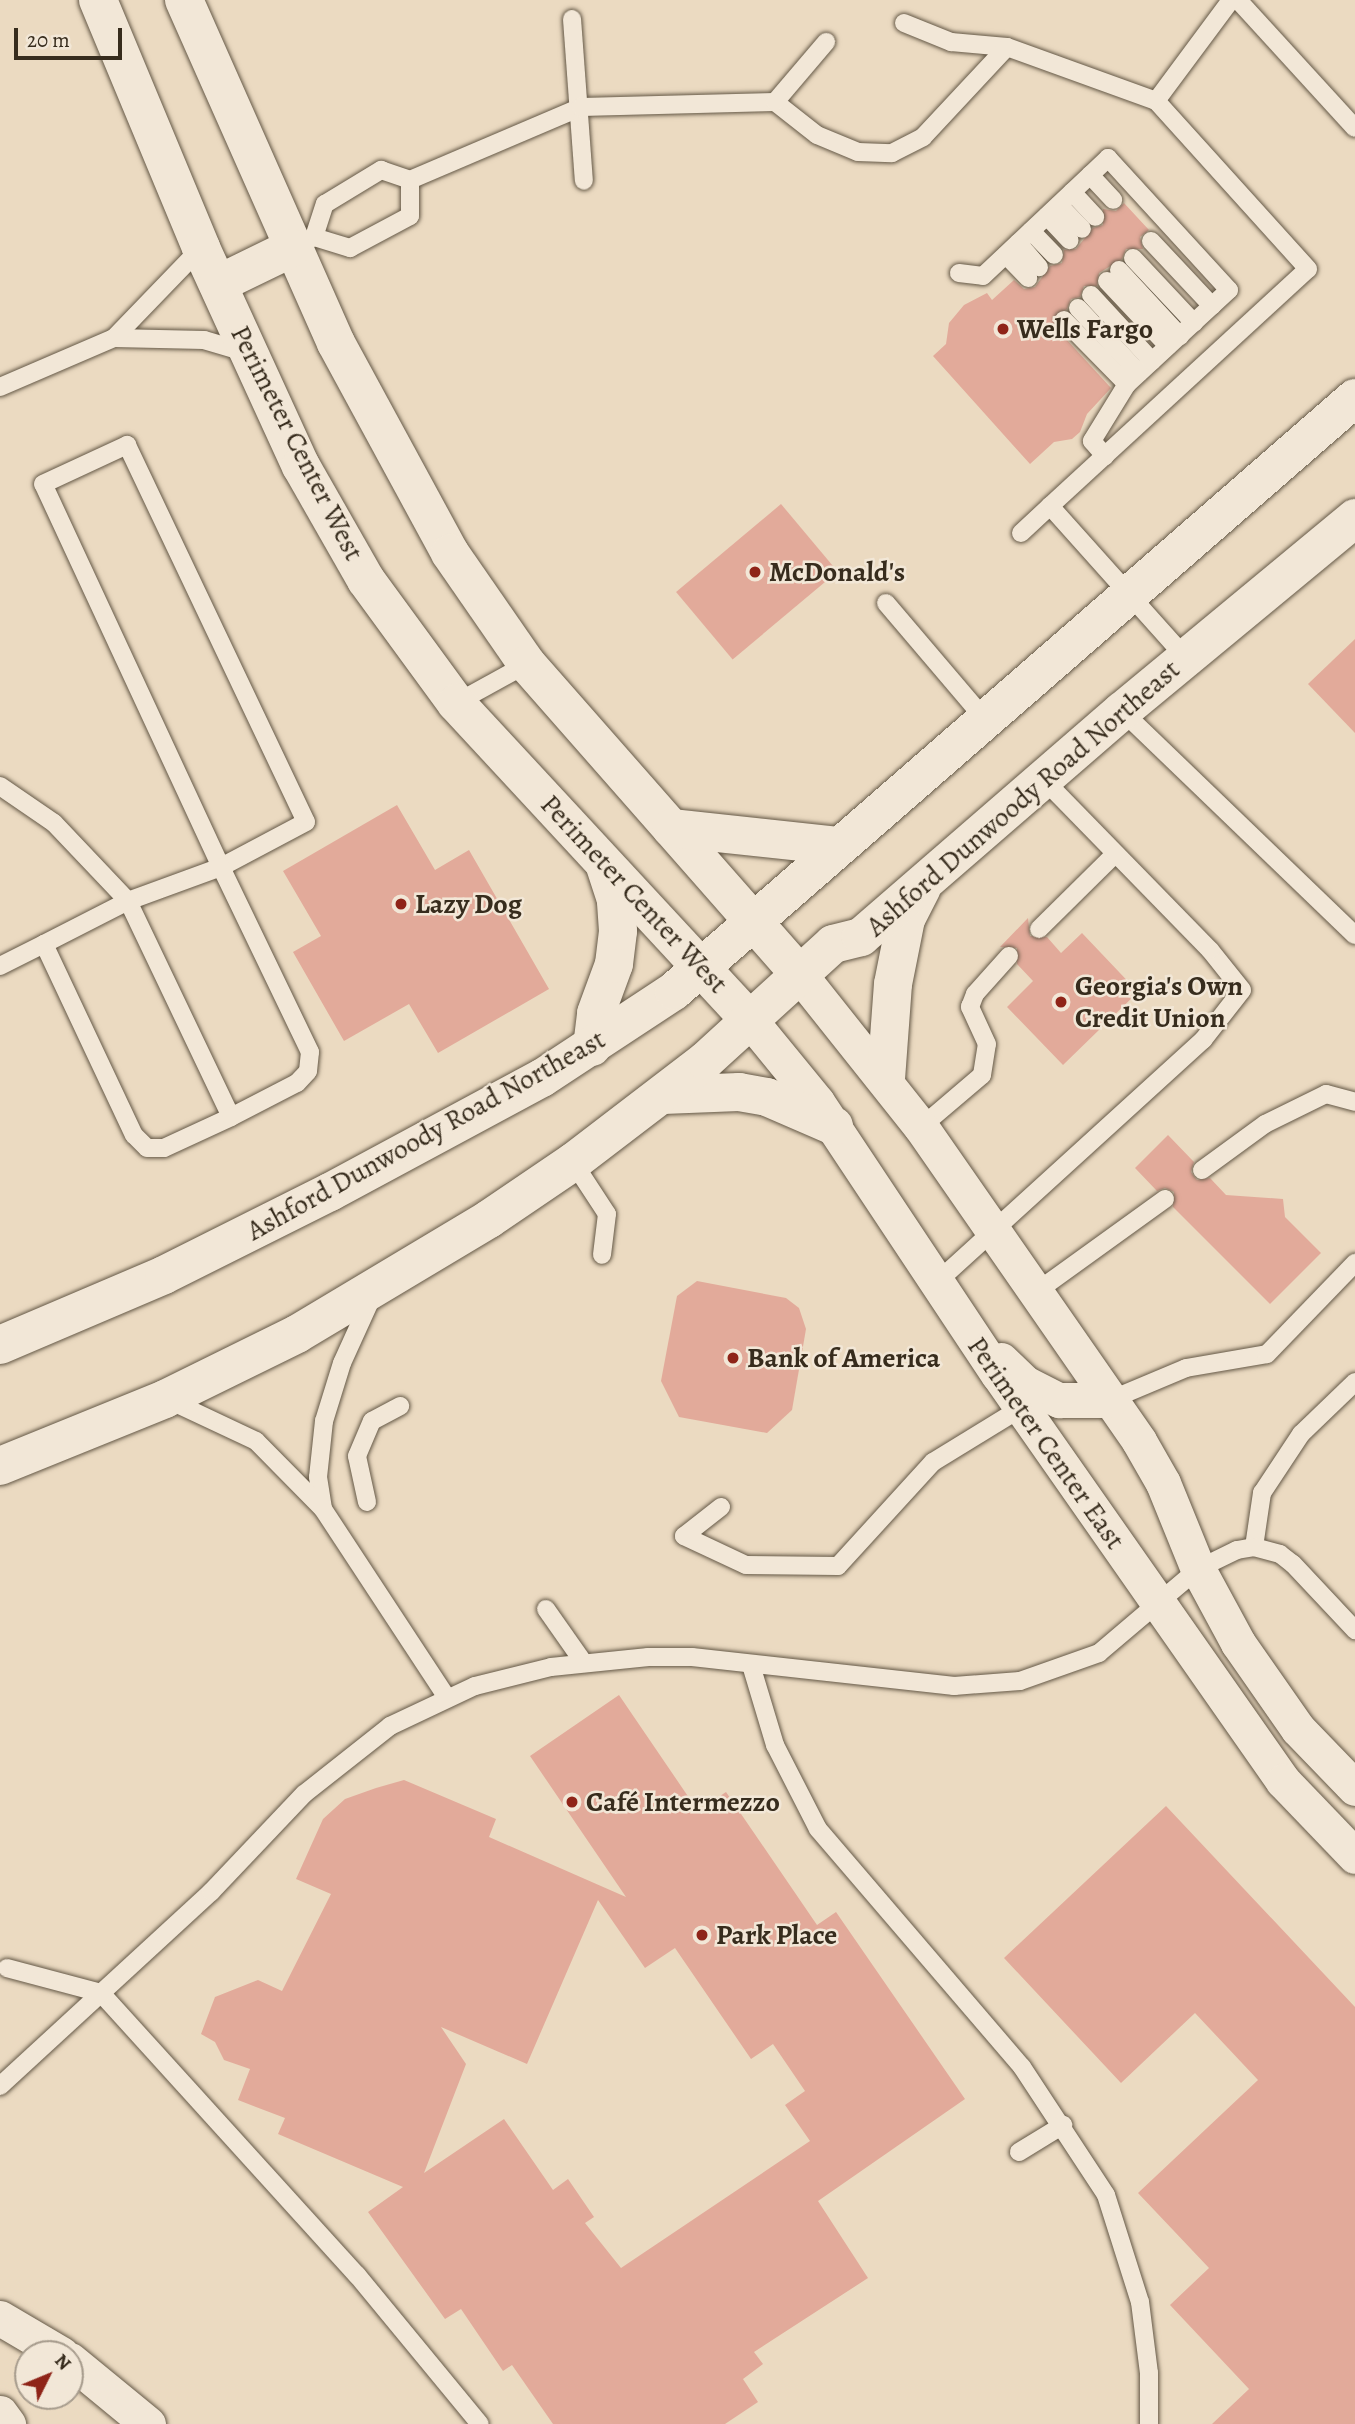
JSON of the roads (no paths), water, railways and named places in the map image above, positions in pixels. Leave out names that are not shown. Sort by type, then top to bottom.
[{"type":"main road","name":"Perimeter Center West","points":[[98,0],[201,248],[331,522],[366,580],[456,703],[750,1020]]},
{"type":"main road","points":[[184,0],[303,242],[392,451],[450,553],[527,664],[753,925],[800,975]]},
{"type":"main road","points":[[218,284],[303,242]]},
{"type":"main road","name":"Ashford Dunwoody Road Northeast","points":[[3,1342],[248,1235],[542,1078],[592,1047],[704,969],[984,718],[1355,398]]},
{"type":"main road","name":"Ashford Dunwoody Road Northeast","points":[[0,1466],[165,1399],[273,1347],[374,1290],[573,1162],[663,1095],[833,944],[861,937],[1122,711],[1355,517]]},
{"type":"main road","points":[[671,828],[840,846]]},
{"type":"main road","points":[[592,1047],[596,1013],[614,964],[618,931],[616,900],[603,861]]},
{"type":"main road","points":[[886,1080],[890,1001],[906,919],[927,878]]},
{"type":"main road","points":[[663,1095],[739,1092],[768,1097],[834,1126]]},
{"type":"street","points":[[800,975],[921,1126],[1110,1400],[1163,1483],[1198,1569],[1267,1686],[1314,1748],[1355,1788]]},
{"type":"street","name":"Perimeter Center East","points":[[750,1020],[793,1069],[834,1126],[1021,1408],[1283,1781],[1355,1856]]},
{"type":"street","points":[[965,1326],[1025,1383],[1059,1400],[1110,1400]]},
{"type":"street","points":[[1238,1717],[1355,1816]]},
{"type":"street","points":[[0,2318],[37,2340]]},
{"type":"street","points":[[84,2371],[148,2424]]},
{"type":"street","points":[[0,2413],[8,2424]]},
{"type":"lane","points":[[1156,101],[1231,0]]},
{"type":"lane","points":[[1238,0],[1355,128]]},
{"type":"lane","points":[[572,19],[581,107],[584,181]]},
{"type":"lane","points":[[904,23],[951,41],[1007,47],[1156,101],[1308,269],[1021,533]]},
{"type":"lane","points":[[775,102],[826,42]]},
{"type":"lane","points":[[410,180],[411,216],[350,248],[303,242],[325,204],[381,170],[410,180],[581,107],[775,102],[817,135],[858,152],[892,153],[923,137],[1007,47]]},
{"type":"lane","points":[[959,273],[983,275],[1108,158],[1229,290],[1139,373],[1092,441],[1105,456]]},
{"type":"lane","points":[[1090,175],[1113,200]]},
{"type":"lane","points":[[1053,211],[1082,229],[1072,192]]},
{"type":"lane","points":[[1031,231],[1054,255]]},
{"type":"lane","points":[[1151,241],[1212,306]]},
{"type":"lane","points":[[0,387],[114,338],[201,248]]},
{"type":"lane","points":[[1012,249],[1034,273]]},
{"type":"lane","points":[[1133,258],[1194,323]]},
{"type":"lane","points":[[1113,275],[1174,341]]},
{"type":"lane","points":[[1091,295],[1139,373]]},
{"type":"lane","points":[[1071,314],[1139,373]]},
{"type":"lane","points":[[114,338],[204,340],[250,354]]},
{"type":"lane","points":[[0,966],[128,901],[221,866],[306,822],[127,445],[43,484],[221,866],[310,1052],[308,1072],[297,1083],[232,1117],[164,1148],[147,1148],[134,1135],[44,944]]},
{"type":"lane","points":[[1050,506],[1186,658]]},
{"type":"lane","points":[[886,603],[984,718]]},
{"type":"lane","points":[[456,703],[527,664]]},
{"type":"lane","points":[[1122,711],[1355,935]]},
{"type":"lane","points":[[937,1282],[1203,1040],[1242,990],[1210,950],[1114,855],[1043,779]]},
{"type":"lane","points":[[0,786],[54,823],[128,901],[232,1117]]},
{"type":"lane","points":[[1039,929],[1114,855]]},
{"type":"lane","points":[[921,1126],[982,1075],[987,1044],[970,1007],[975,994],[1009,956]]},
{"type":"lane","points":[[1202,1170],[1265,1124],[1326,1094],[1355,1102]]},
{"type":"lane","points":[[573,1162],[607,1214],[602,1255]]},
{"type":"lane","points":[[1036,1292],[1165,1199]]},
{"type":"lane","points":[[1110,1400],[1186,1368],[1267,1354],[1355,1263]]},
{"type":"lane","points":[[323,1509],[320,1451],[331,1392],[374,1290]]},
{"type":"lane","points":[[1254,1547],[1262,1493],[1301,1434],[1355,1382]]},
{"type":"lane","points":[[165,1399],[256,1441],[323,1509],[447,1698]]},
{"type":"lane","points":[[367,1502],[357,1456],[372,1421],[400,1405]]},
{"type":"lane","points":[[721,1507],[684,1536],[746,1565],[838,1566],[933,1462],[1021,1408]]},
{"type":"lane","points":[[0,2086],[211,1892],[304,1794],[390,1726],[447,1698],[507,1677],[584,1663],[692,1657],[954,1686],[997,1685],[1042,1676],[1099,1653],[1198,1569],[1237,1550],[1254,1547],[1280,1554],[1293,1564],[1355,1630]]},
{"type":"lane","points":[[546,1609],[584,1663]]},
{"type":"lane","points":[[751,1665],[775,1745],[818,1829],[1009,2051],[1063,2125],[1106,2195],[1132,2267],[1146,2337],[1149,2424]]},
{"type":"lane","points":[[8,1968],[101,1993],[348,2265],[480,2424]]},
{"type":"lane","points":[[1019,2152],[1063,2125]]},
{"type":"place","name":"Wells Fargo","points":[[1003,329]]},
{"type":"place","name":"McDonald's","points":[[755,572]]},
{"type":"place","name":"Lazy Dog","points":[[401,904]]},
{"type":"place","name":"Georgia's Own Credit Union","points":[[1061,1002]]},
{"type":"place","name":"Bank of America","points":[[733,1358]]},
{"type":"place","name":"Café Intermezzo","points":[[572,1802]]},
{"type":"place","name":"Park Place","points":[[702,1935]]}]
